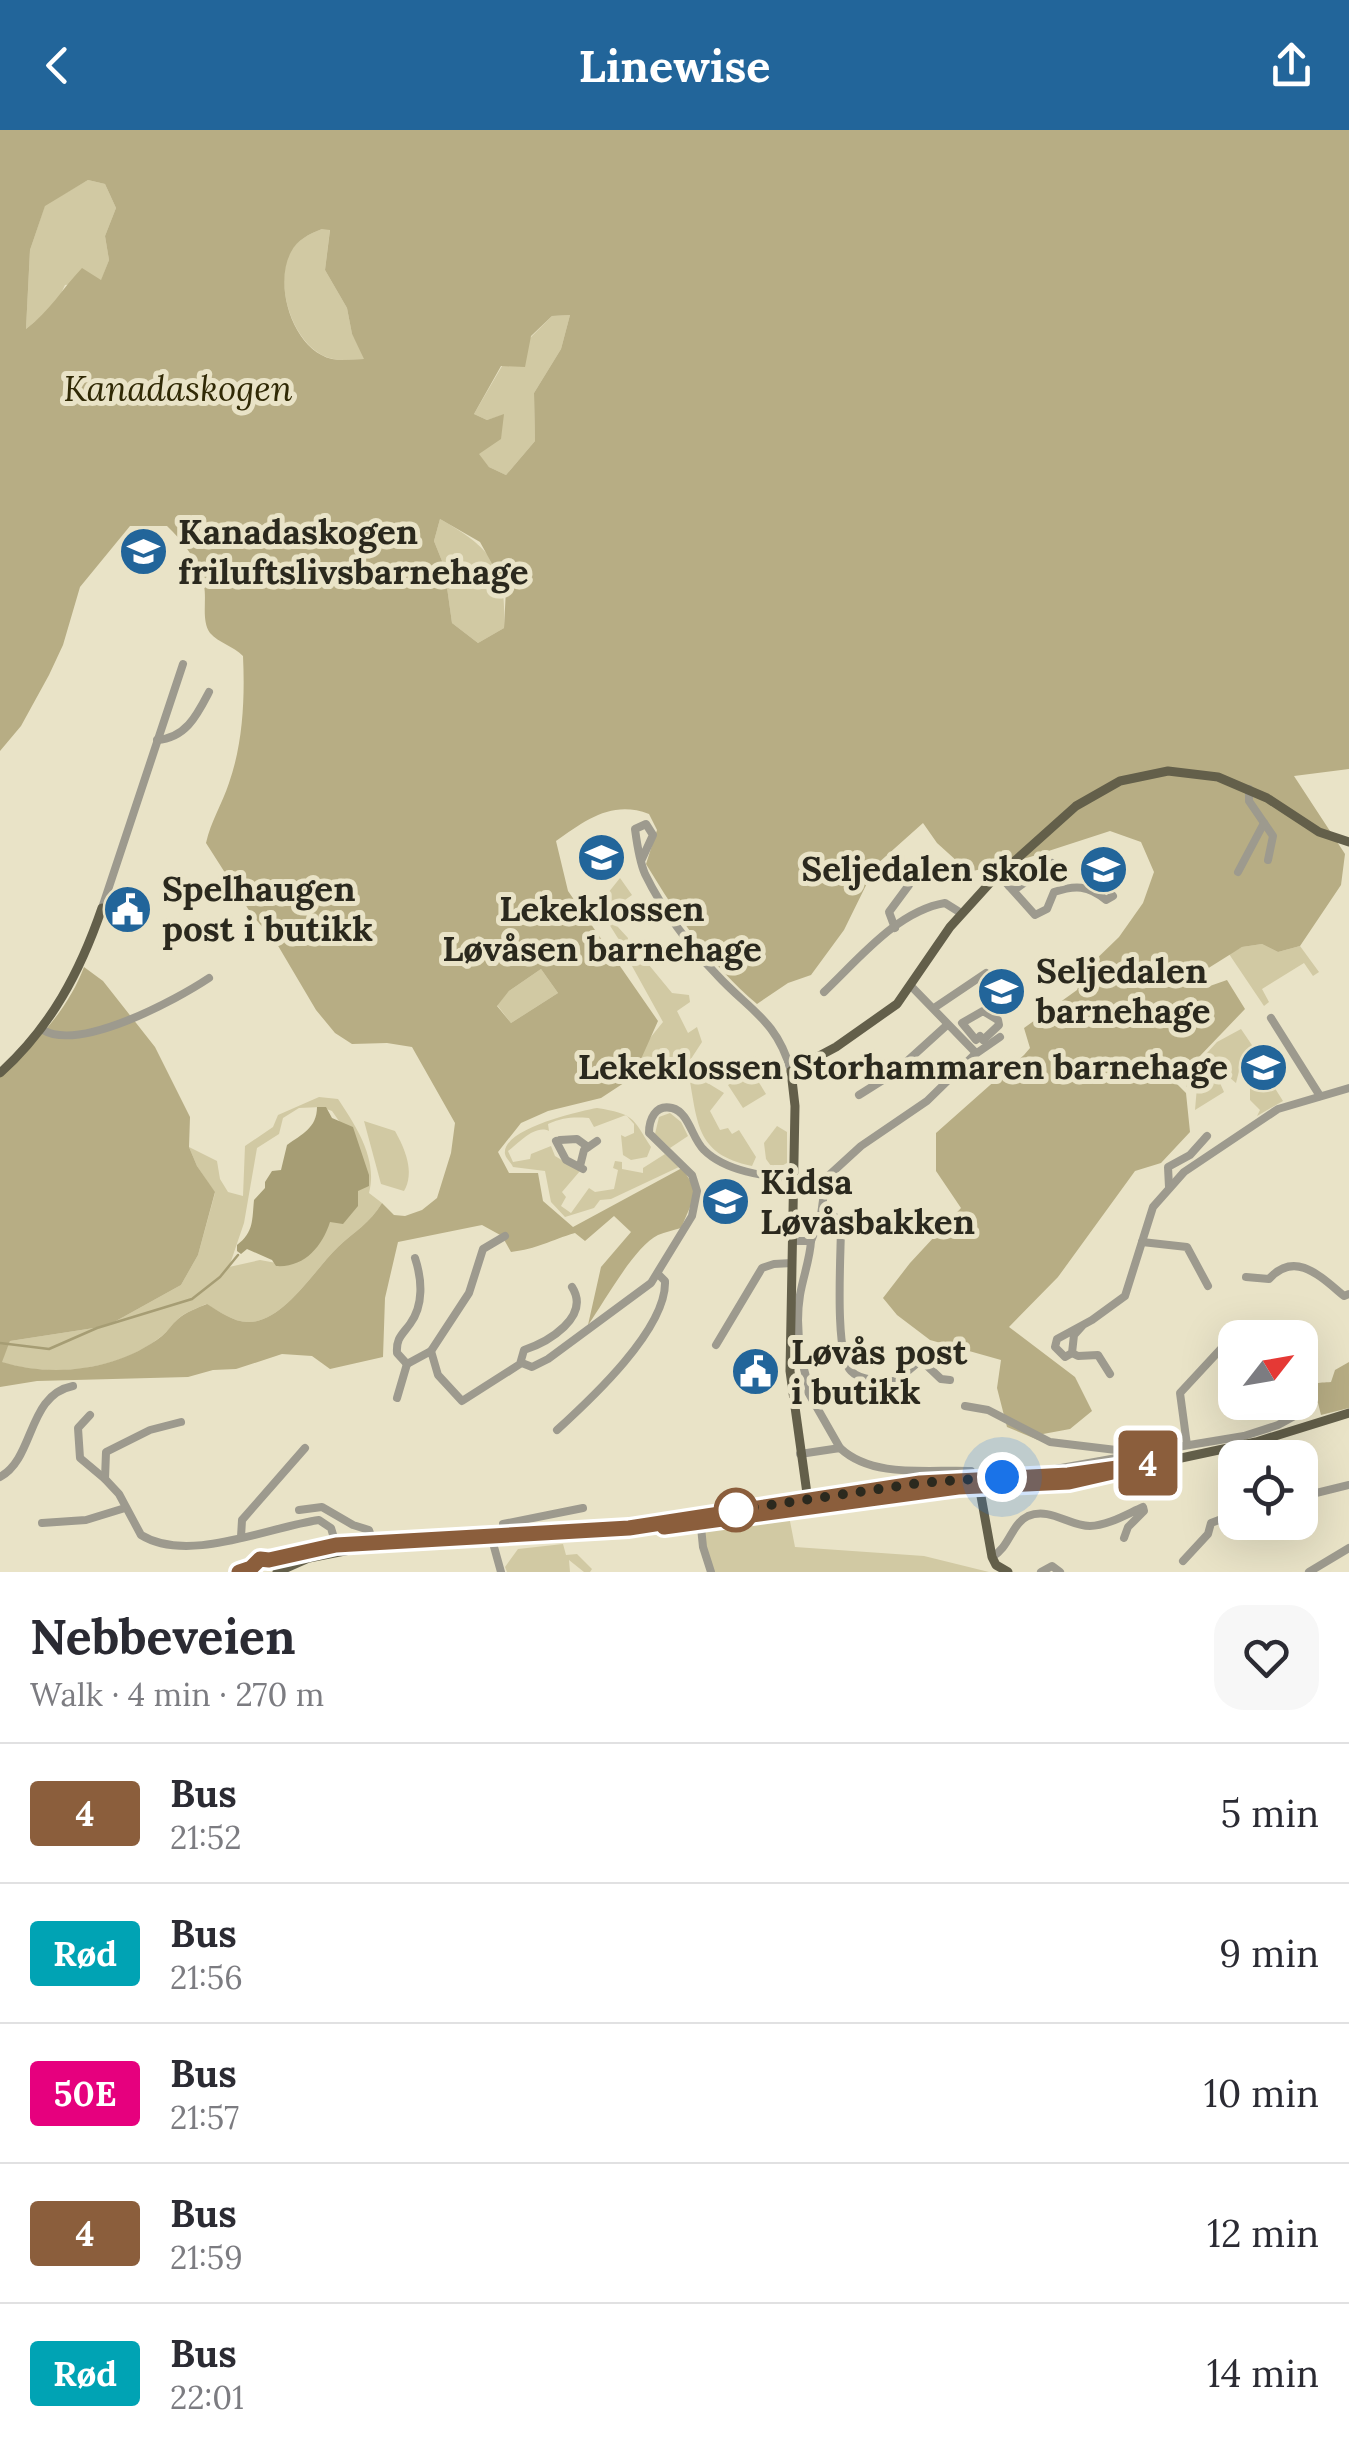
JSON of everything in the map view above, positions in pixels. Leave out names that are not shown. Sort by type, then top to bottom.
[{"type":"main road","points":[[810,1502],[790,1370],[794,1178],[791,1071],[877,1020],[911,986],[962,913],[999,875],[1076,806],[1120,781],[1148,773],[1218,777],[1249,790],[1319,832],[1349,842]]},
{"type":"main road","points":[[0,1073],[43,1030],[75,976],[102,908]]},
{"type":"main road","points":[[239,1572],[251,1570],[260,1559],[337,1549],[629,1528],[976,1478],[1069,1482],[1154,1459],[1259,1441],[1349,1413]]},
{"type":"main road","points":[[976,1478],[992,1556],[996,1565],[1008,1572]]},
{"type":"main road","points":[[269,1560],[276,1572],[337,1549]]},
{"type":"street","points":[[102,908],[183,664]]},
{"type":"street","points":[[158,740],[174,737],[190,725],[209,692]]},
{"type":"street","points":[[1249,790],[1249,802],[1265,822],[1273,841],[1268,860]]},
{"type":"street","points":[[1238,872],[1265,822]]},
{"type":"street","points":[[641,861],[655,891],[694,948],[774,1032],[791,1071]]},
{"type":"street","points":[[1009,886],[1020,887],[1052,863]]},
{"type":"street","points":[[999,875],[1035,915],[1047,909],[1054,892],[1069,887],[1094,890],[1106,900],[1114,896]]},
{"type":"street","points":[[895,928],[889,912],[909,885]]},
{"type":"street","points":[[824,992],[895,928],[938,904],[952,905],[962,913]]},
{"type":"street","points":[[934,1008],[986,973]]},
{"type":"street","points":[[43,1030],[64,1036],[144,1016],[209,978]]},
{"type":"street","points":[[911,986],[976,1053]]},
{"type":"street","points":[[983,1011],[998,1020],[999,1026],[983,1040],[980,1036],[976,1040],[962,1024],[983,1011]]},
{"type":"street","points":[[1272,1018],[1320,1096]]},
{"type":"street","points":[[859,1094],[894,1073],[947,1025]]},
{"type":"street","points":[[976,1478],[861,1462],[840,1448],[809,1390],[798,1337],[801,1292],[821,1215],[824,1181],[862,1146],[928,1102],[976,1053],[1000,1038]]},
{"type":"street","points":[[1110,1374],[1098,1355],[1065,1356],[1059,1354],[1055,1342],[1125,1296],[1153,1207],[1169,1187],[1278,1109],[1349,1088]]},
{"type":"street","points":[[522,1362],[532,1366],[548,1359],[659,1274],[692,1216],[697,1192],[690,1172],[650,1136],[651,1118],[659,1110],[670,1108],[679,1112],[702,1148],[723,1163],[794,1178]]},
{"type":"street","points":[[1169,1187],[1168,1168],[1190,1155],[1207,1136]]},
{"type":"street","points":[[577,1138],[592,1144],[582,1154],[581,1167],[566,1160],[558,1140],[577,1138]]},
{"type":"street","points":[[821,1215],[832,1212],[840,1226],[841,1337],[848,1369],[857,1376],[896,1381],[921,1360],[941,1379],[950,1380]]},
{"type":"street","points":[[396,1398],[406,1364],[431,1351],[469,1294],[484,1249],[505,1236]]},
{"type":"street","points":[[792,1240],[812,1240]]},
{"type":"street","points":[[1142,1242],[1187,1248],[1208,1286]]},
{"type":"street","points":[[406,1364],[399,1358],[396,1341],[416,1312],[421,1283],[416,1258]]},
{"type":"street","points":[[716,1344],[762,1268],[792,1264]]},
{"type":"street","points":[[1246,1277],[1269,1279],[1280,1267],[1290,1264],[1322,1277],[1344,1296],[1349,1294]]},
{"type":"street","points":[[557,1430],[607,1382],[636,1347],[660,1305],[665,1281],[659,1274]]},
{"type":"street","points":[[431,1351],[438,1375],[462,1401],[522,1362],[524,1350],[541,1345],[563,1329],[580,1301],[572,1287]]},
{"type":"street","points":[[1072,1353],[1074,1335],[1083,1325]]},
{"type":"street","points":[[1187,1446],[1179,1401],[1182,1390],[1218,1352]]},
{"type":"street","points":[[0,1478],[15,1466],[50,1397],[73,1386]]},
{"type":"street","points":[[965,1406],[995,1414],[1050,1442],[1141,1453],[1154,1459],[1187,1446],[1230,1440],[1285,1420]]},
{"type":"street","points":[[90,1416],[78,1428],[80,1458],[119,1494],[136,1530],[152,1541],[202,1545],[319,1520],[331,1528],[337,1549]]},
{"type":"street","points":[[105,1480],[109,1449],[150,1430],[182,1422]]},
{"type":"street","points":[[241,1537],[242,1520],[305,1448]]},
{"type":"street","points":[[800,1454],[840,1448]]},
{"type":"street","points":[[1050,1470],[1141,1453]]},
{"type":"street","points":[[1318,1493],[1349,1485]]},
{"type":"street","points":[[299,1510],[322,1507],[370,1530],[371,1545]]},
{"type":"street","points":[[42,1523],[86,1520],[125,1508]]},
{"type":"street","points":[[502,1524],[582,1508]]},
{"type":"street","points":[[992,1556],[1004,1550],[1018,1523],[1031,1515],[1070,1519],[1090,1526],[1143,1508],[1124,1538]]},
{"type":"street","points":[[564,1511],[564,1530]]},
{"type":"street","points":[[700,1520],[712,1572]]},
{"type":"street","points":[[1183,1560],[1208,1534],[1211,1523],[1218,1520]]},
{"type":"street","points":[[492,1536],[501,1572]]},
{"type":"street","points":[[1310,1572],[1349,1548]]},
{"type":"street","points":[[1041,1572],[1052,1566],[1060,1572]]},
{"type":"shaded area","points":[[88,180],[105,184],[116,208],[105,236],[109,260],[101,281],[65,285],[56,304],[26,329],[30,250],[45,205]]},
{"type":"shaded area","points":[[330,229],[325,270],[347,308],[352,334],[365,359],[337,360],[319,353],[307,344],[290,315],[284,282],[290,252],[304,238]]},
{"type":"shaded area","points":[[570,315],[561,349],[534,393],[535,441],[506,475],[489,467],[478,454],[503,415],[487,420],[474,414],[502,366],[552,316]]},
{"type":"shaded area","points":[[440,519],[483,550],[499,574],[504,628],[478,643],[452,623],[444,566],[434,541]]},
{"type":"shaded area","points":[[620,878],[632,895],[615,907],[617,926],[628,938],[626,951],[609,924],[604,898]]},
{"type":"shaded area","points":[[1262,944],[1278,952],[1300,946],[1319,972],[1313,976],[1304,963],[1262,989],[1269,1002],[1264,1006],[1229,954]]},
{"type":"shaded area","points":[[644,959],[672,993],[689,995],[690,1002],[677,1011],[688,1033],[697,1027],[702,1042],[687,1065],[684,1062],[665,1073],[650,1058],[645,1061],[646,1069],[633,1077],[642,1048],[663,1022],[632,966]]},
{"type":"shaded area","points":[[541,969],[558,993],[511,1023],[497,1005],[509,991]]},
{"type":"shaded area","points":[[1241,1029],[1258,1054],[1255,1061],[1239,1071],[1236,1083],[1229,1077],[1220,1083],[1224,1092],[1195,1110],[1197,1087],[1186,1087],[1186,1076],[1217,1042]]},
{"type":"shaded area","points":[[688,1071],[724,1093],[710,1111],[720,1130],[728,1128],[732,1134],[739,1130],[756,1157],[752,1166],[733,1161],[709,1144],[697,1120]]},
{"type":"shaded area","points":[[752,1071],[766,1094],[743,1108],[728,1085]]},
{"type":"shaded area","points":[[1264,1080],[1271,1082],[1283,1101],[1257,1116],[1260,1110],[1250,1100],[1250,1088]]},
{"type":"shaded area","points":[[319,1097],[338,1099],[368,1155],[369,1193],[382,1203],[287,1304],[263,1319],[244,1322],[206,1304],[182,1316],[146,1347],[106,1364],[42,1370],[1,1362],[10,1341],[107,1326],[181,1285],[198,1255],[215,1193],[189,1147],[217,1161],[220,1179],[228,1192],[243,1196],[245,1146],[273,1127],[278,1115]],"holes":[[[299,1108],[332,1111],[357,1147],[287,1265],[260,1260],[229,1267],[244,1223],[257,1148],[279,1134],[283,1118]]]},
{"type":"shaded area","points":[[317,1107],[326,1107],[332,1118],[353,1127],[369,1186],[358,1191],[358,1206],[343,1224],[330,1222],[322,1240],[303,1260],[276,1266],[272,1260],[247,1249],[241,1254],[237,1245],[249,1230],[254,1200],[265,1188],[272,1171],[281,1170],[287,1145],[311,1125]]},
{"type":"shaded area","points":[[597,1108],[626,1115],[594,1127],[589,1118],[559,1120],[548,1124],[549,1131],[533,1132],[508,1151],[513,1162],[530,1159],[531,1154],[551,1146],[555,1156],[580,1171],[562,1192],[566,1197],[561,1206],[571,1213],[589,1188],[595,1192],[614,1189],[618,1170],[613,1168],[615,1161],[622,1162],[622,1169],[643,1173],[643,1168],[665,1154],[679,1167],[611,1199],[600,1200],[594,1208],[565,1217],[551,1202],[545,1171],[513,1167],[505,1154],[507,1145],[528,1129]]},
{"type":"shaded area","points":[[670,1113],[681,1122],[688,1136],[670,1148],[655,1134],[659,1117]]},
{"type":"shaded area","points":[[627,1116],[635,1123],[651,1147],[647,1157],[631,1160],[623,1155],[621,1135],[634,1133],[634,1124]]},
{"type":"shaded area","points":[[364,1121],[395,1131],[409,1168],[404,1191],[381,1184]]},
{"type":"shaded area","points":[[777,1126],[787,1132],[787,1163],[774,1170],[766,1159],[764,1143]]},
{"type":"shaded area","points":[[789,1516],[795,1547],[924,1556],[989,1572],[711,1572],[701,1523]]},
{"type":"shaded area","points":[[563,1544],[566,1555],[577,1554],[592,1569],[590,1572],[569,1560],[570,1572],[507,1572],[505,1567],[518,1549]]},
{"type":"green space","name":"Kanadaskogen","points":[[0,130],[1349,130],[1349,769],[1294,776],[1345,854],[1341,885],[1300,946],[1278,952],[1262,944],[1242,947],[1199,974],[1207,987],[1227,980],[1245,1009],[1175,1082],[1186,1093],[1190,1132],[1161,1163],[1135,1171],[1058,1277],[1009,1327],[1075,1377],[1092,1411],[1070,1429],[1043,1434],[1038,1440],[1007,1427],[997,1388],[1001,1360],[930,1340],[897,1315],[883,1298],[961,1208],[936,1171],[936,1133],[1024,1055],[1030,1048],[1024,1028],[1077,990],[1086,969],[1119,937],[1143,903],[1154,872],[1141,842],[1110,831],[969,872],[937,843],[923,823],[876,865],[844,930],[811,975],[788,983],[757,1004],[696,939],[646,864],[657,830],[649,814],[623,809],[600,814],[556,841],[568,891],[658,1021],[633,1077],[601,1098],[548,1111],[521,1123],[498,1152],[509,1173],[538,1173],[543,1201],[573,1227],[682,1168],[697,1191],[681,1228],[658,1235],[639,1251],[588,1325],[601,1267],[631,1232],[614,1216],[585,1241],[575,1233],[511,1252],[502,1236],[482,1225],[398,1242],[385,1298],[383,1357],[330,1369],[312,1356],[282,1354],[236,1369],[188,1377],[37,1381],[0,1387],[0,1077],[59,1013],[84,967],[103,981],[155,1047],[190,1117],[189,1147],[215,1192],[198,1255],[181,1285],[107,1326],[10,1341],[2,1362],[64,1370],[106,1363],[145,1348],[181,1317],[207,1304],[244,1322],[275,1313],[382,1203],[394,1215],[405,1216],[422,1210],[437,1198],[451,1153],[455,1123],[412,1047],[352,1044],[335,1033],[206,843],[237,752],[243,656],[210,633],[199,569],[167,526],[130,526],[80,587],[63,645],[49,675],[21,726],[0,751]],"holes":[[[88,180],[105,184],[116,208],[105,236],[109,260],[101,280],[82,268],[26,329],[30,250],[45,206]],[[322,229],[330,230],[325,270],[347,308],[352,334],[364,359],[336,360],[318,353],[297,330],[284,281],[291,252],[304,238]],[[570,315],[561,349],[534,393],[535,441],[506,475],[489,467],[479,454],[501,439],[504,414],[487,420],[474,414],[501,366],[525,367],[531,336],[552,316]],[[440,519],[480,542],[506,589],[504,628],[478,643],[452,623],[444,566],[434,541]],[[541,969],[558,993],[511,1023],[497,1006],[509,991]]]},
{"type":"green space","points":[[1349,1362],[1349,1408],[1321,1415],[1318,1383],[1331,1382],[1335,1370]]},
{"type":"waterway","points":[[0,1343],[49,1349],[97,1328],[192,1299],[220,1277],[238,1255]]},
{"type":"bus line","name":"4","points":[[239,1572],[260,1559],[336,1545],[629,1528],[920,1483],[1068,1475],[1152,1463],[1069,1482],[958,1487],[664,1527]]},
{"type":"place","name":"Kanadaskogen friluftslivsbarnehage","points":[[143,552]]},
{"type":"place","name":"Lekeklossen Løvåsen barnehage","points":[[602,857]]},
{"type":"place","name":"Seljedalen skole","points":[[1103,869]]},
{"type":"place","name":"Spelhaugen post i butikk","points":[[127,909]]},
{"type":"place","name":"Seljedalen barnehage","points":[[1001,991]]},
{"type":"place","name":"Lekeklossen Storhammaren barnehage","points":[[1263,1067]]},
{"type":"place","name":"Kidsa Løvåsbakken","points":[[725,1202]]},
{"type":"place","name":"Løvås post i butikk","points":[[756,1372]]},
{"type":"route","points":[[736,1510],[920,1483],[1002,1477]]}]
